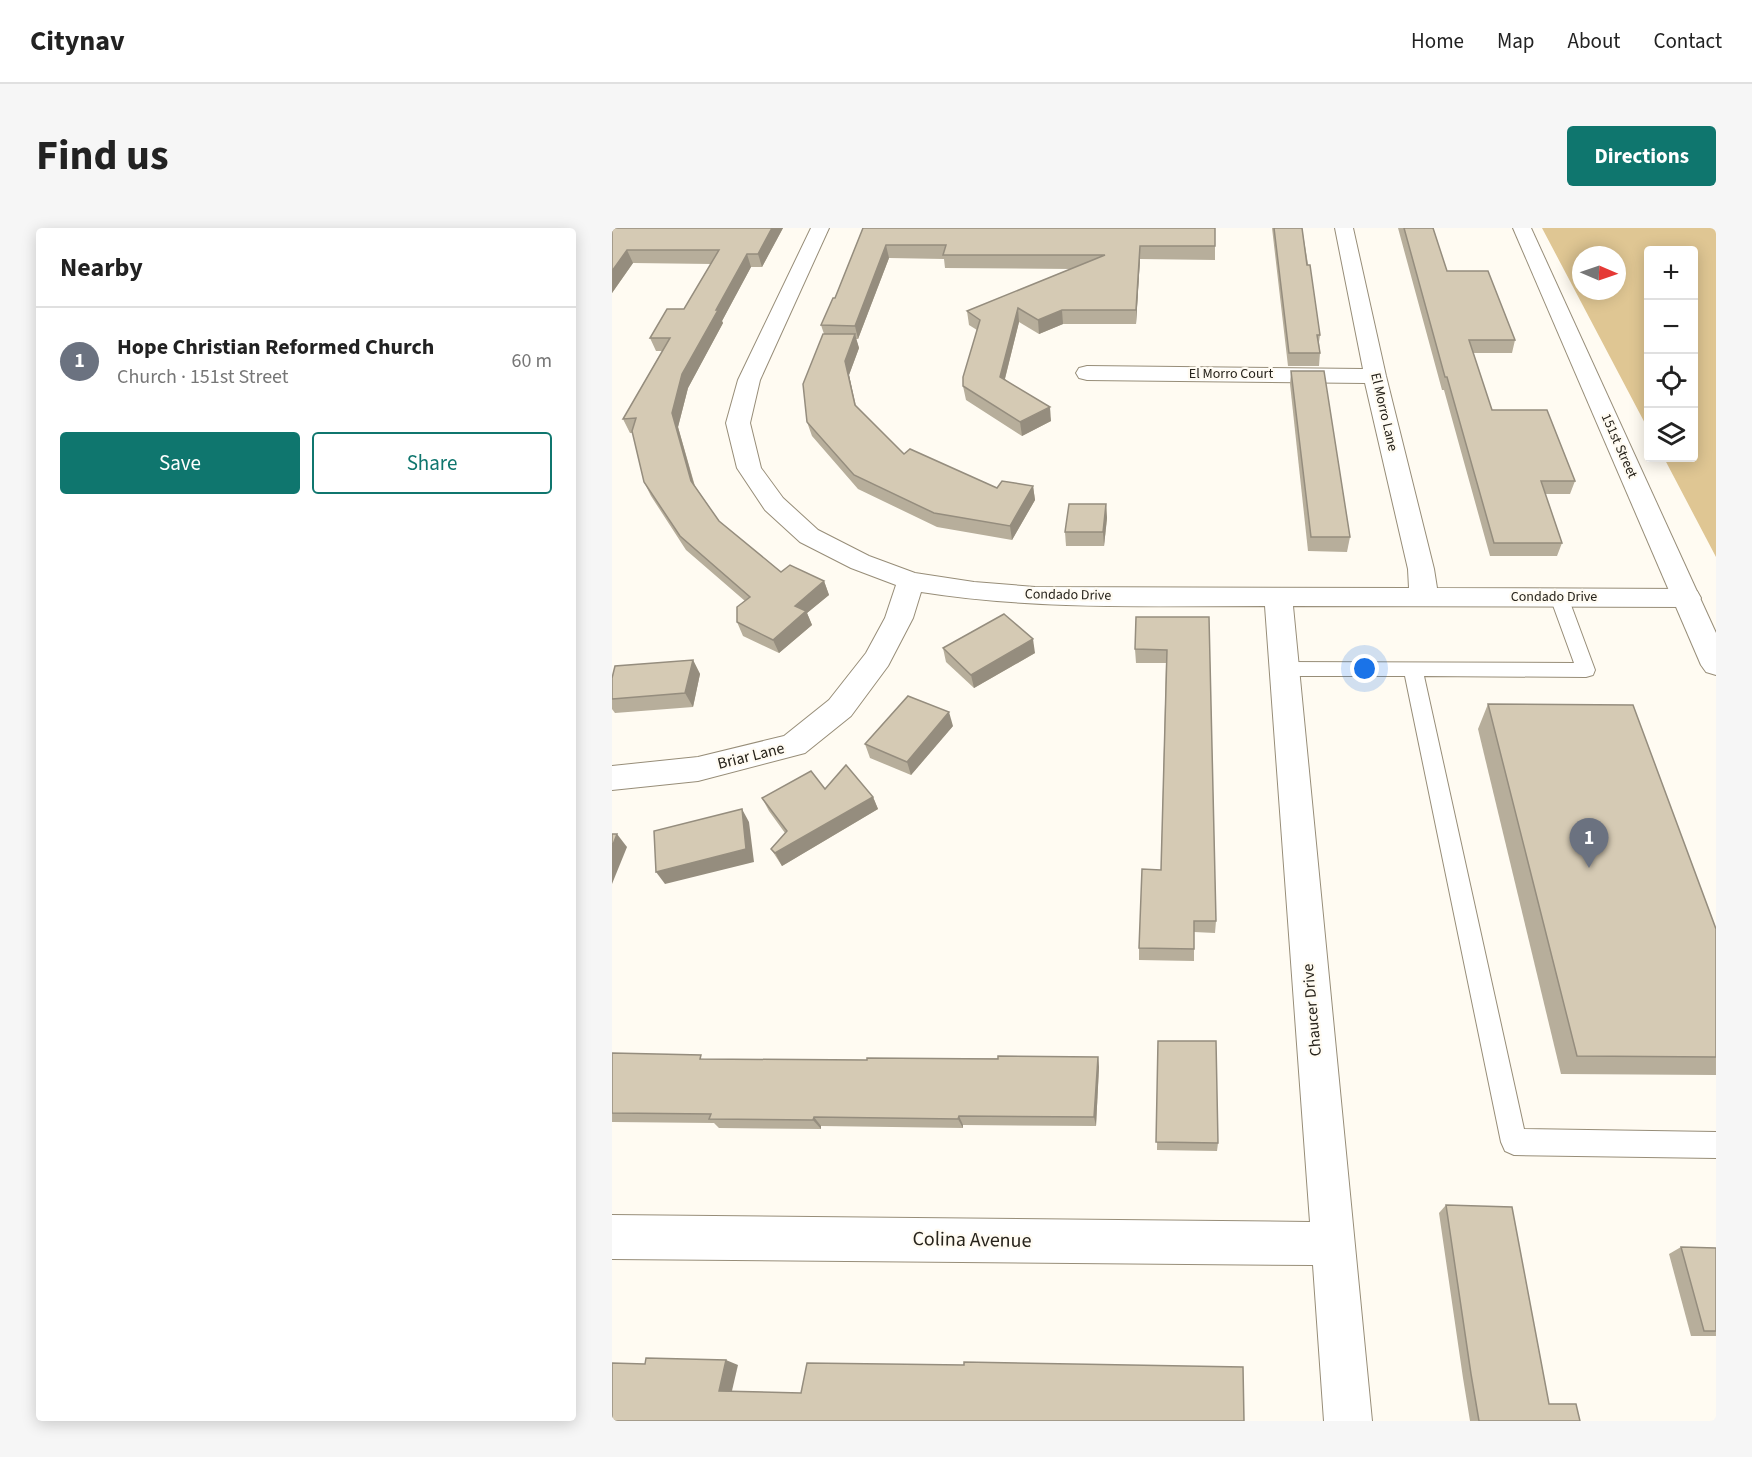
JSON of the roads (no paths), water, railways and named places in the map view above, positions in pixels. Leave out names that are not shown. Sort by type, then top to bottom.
[{"type":"street","name":"Condado Drive","points":[[820,228],[749,380],[738,423],[749,468],[774,504],[809,536],[860,562],[911,581],[974,591],[1035,596],[1686,598]]},
{"type":"street","name":"El Morro Lane","points":[[1344,228],[1375,375],[1421,569],[1424,596]]},
{"type":"street","name":"151st Street","points":[[1522,228],[1716,665]]},
{"type":"street","name":"El Morro Court","points":[[1087,373],[1375,375]]},
{"type":"street","name":"Briar Lane","points":[[612,778],[698,769],[794,745],[840,708],[878,659],[899,618],[911,581]]},
{"type":"street","name":"Chaucer Drive","points":[[1278,598],[1282,669],[1348,1421]]},
{"type":"street","name":"Colina Avenue","points":[[612,1237],[1332,1244]]},
{"type":"lane","points":[[1282,669],[1586,670],[1559,597]]},
{"type":"lane","points":[[1413,669],[1514,1142],[1716,1145]]},
{"type":"place","name":"Hope Christian Reformed Church","points":[[1589,868]]}]
